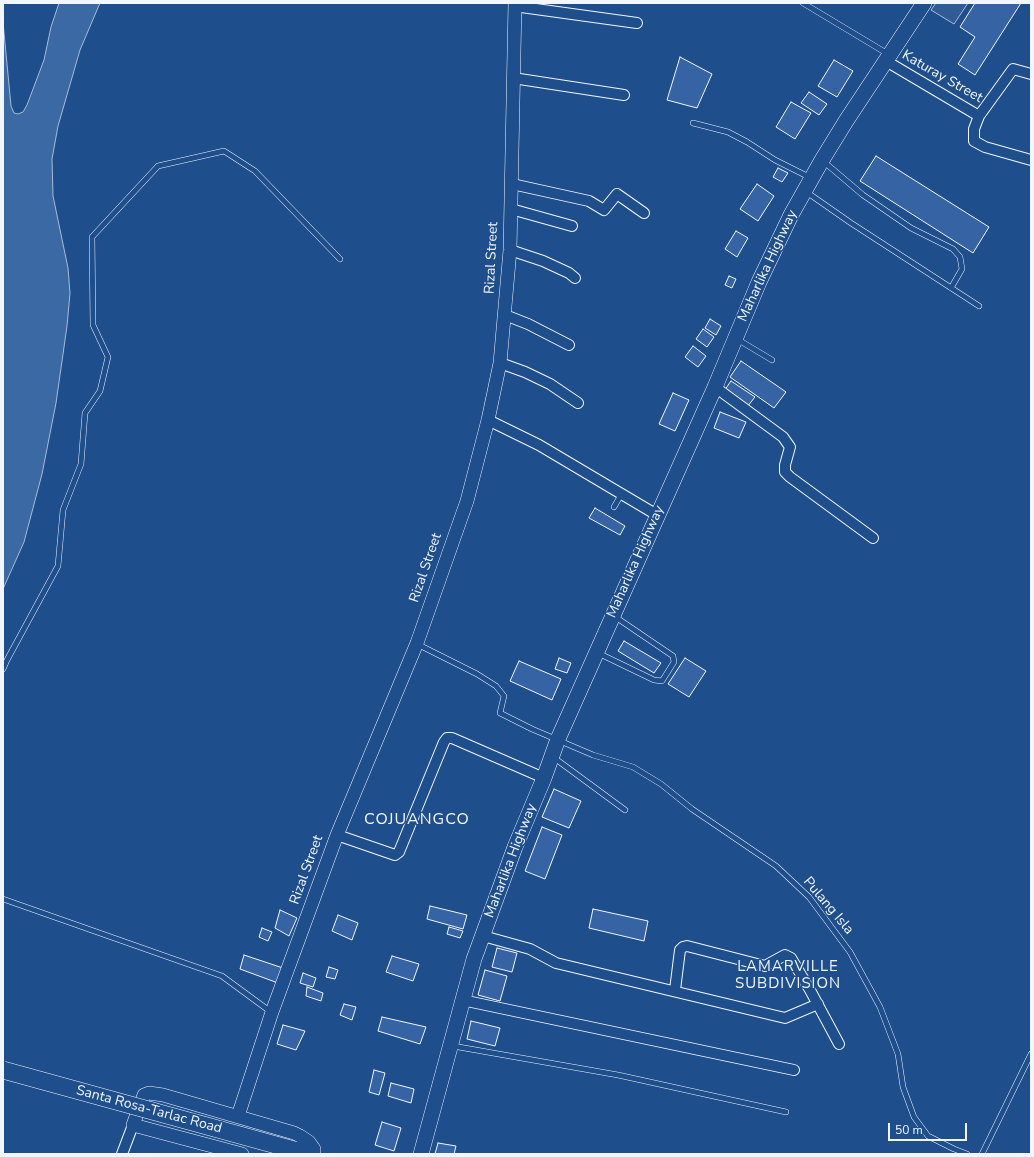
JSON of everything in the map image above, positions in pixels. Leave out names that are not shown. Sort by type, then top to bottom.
[{"type":"highway","name":"Santa Rosa-Tarlac Road","points":[[3,1070],[302,1152]]},
{"type":"main road","name":"Maharlika Highway","points":[[421,1154],[474,959],[515,847],[544,778],[558,739],[640,557],[783,230],[822,160],[924,3]]},
{"type":"street","points":[[514,5],[637,22]]},
{"type":"street","name":"Rizal Street","points":[[238,1116],[272,1012],[337,835],[417,644],[467,500],[488,420],[500,363],[510,250],[514,5]]},
{"type":"street","name":"Katuray Street","points":[[888,58],[979,116],[1013,69],[1031,74]]},
{"type":"street","points":[[513,78],[624,95]]},
{"type":"street","points":[[979,116],[974,129],[974,140],[985,147],[1031,160]]},
{"type":"street","points":[[512,184],[589,201],[604,210],[617,194],[644,213]]},
{"type":"street","points":[[511,209],[572,226]]},
{"type":"street","points":[[510,250],[543,261],[569,273],[576,278]]},
{"type":"street","points":[[505,315],[528,324],[569,345]]},
{"type":"street","points":[[500,363],[525,372],[550,384],[578,403]]},
{"type":"street","points":[[715,387],[783,437],[790,447],[785,465],[785,472],[873,538]]},
{"type":"street","points":[[488,420],[539,445],[657,516]]},
{"type":"street","points":[[337,835],[395,855],[399,852],[444,742],[447,738],[452,738],[544,778]]},
{"type":"street","points":[[483,936],[530,949],[556,963],[675,990],[785,1018],[818,1004]]},
{"type":"street","points":[[675,990],[680,950],[682,947],[687,946],[765,966],[785,955],[790,958],[818,1004],[839,1044]]},
{"type":"street","points":[[462,1000],[794,1070]]},
{"type":"street","points":[[122,1154],[144,1095],[149,1093],[163,1094],[300,1136],[309,1142],[314,1149],[314,1154]]},
{"type":"street","points":[[133,1125],[217,1151],[242,1154]]},
{"type":"lane","points":[[802,3],[888,58]]},
{"type":"lane","points":[[693,123],[728,132],[747,142],[775,160],[808,185],[851,224],[979,306]]},
{"type":"lane","points":[[3,669],[58,566],[63,510],[81,464],[85,413],[100,391],[108,357],[93,325],[92,237],[158,166],[224,151],[255,170],[340,258]]},
{"type":"lane","points":[[822,160],[869,199],[911,228],[953,249],[960,257],[962,269],[951,288]]},
{"type":"lane","points":[[735,338],[772,360]]},
{"type":"lane","points":[[614,507],[621,494]]},
{"type":"lane","points":[[597,652],[654,680],[662,681],[674,662],[673,656],[614,615]]},
{"type":"lane","name":"Pulang Isla","points":[[417,644],[477,674],[496,686],[504,696],[500,713],[532,729],[593,755],[633,767],[661,784],[692,809],[776,866],[809,897],[850,952],[880,1007],[898,1054],[903,1087],[914,1117],[928,1136],[967,1154]]},
{"type":"lane","points":[[552,757],[625,810]]},
{"type":"lane","points":[[3,899],[222,976],[272,1012]]},
{"type":"lane","points":[[450,1046],[618,1075],[786,1112]]},
{"type":"lane","points":[[982,1154],[1031,1054]]},
{"type":"shaded area","points":[[59,3],[100,3],[80,50],[58,126],[52,159],[53,196],[68,268],[70,293],[56,403],[42,474],[24,542],[3,589],[3,22],[11,106],[14,113],[18,114],[23,112],[27,105],[44,60],[51,27]]},
{"type":"shaded area","points":[[936,3],[968,3],[954,24],[931,10]]},
{"type":"building","points":[[975,3],[1021,3],[975,75],[958,64],[975,37],[960,27]]},
{"type":"building","points":[[680,57],[712,74],[697,108],[667,100]]},
{"type":"building","points":[[834,60],[853,71],[837,97],[818,86]]},
{"type":"building","points":[[809,92],[827,104],[819,115],[801,103]]},
{"type":"building","points":[[791,102],[811,113],[795,139],[776,127]]},
{"type":"building","points":[[876,156],[989,227],[973,253],[860,181]]},
{"type":"building","points":[[778,168],[788,173],[782,182],[773,177]]},
{"type":"building","points":[[757,184],[774,196],[758,221],[740,209]]},
{"type":"building","points":[[736,231],[748,238],[737,257],[725,249]]},
{"type":"building","points":[[729,276],[736,279],[732,288],[725,285]]},
{"type":"building","points":[[710,319],[721,326],[716,335],[705,328]]},
{"type":"building","points":[[703,329],[714,337],[707,347],[696,339]]},
{"type":"building","points":[[693,346],[706,356],[698,367],[685,357]]},
{"type":"building","points":[[741,361],[786,392],[774,408],[730,377]]},
{"type":"building","points":[[731,381],[755,397],[747,407],[724,391]]},
{"type":"building","points":[[673,393],[689,400],[675,431],[659,424]]},
{"type":"building","points":[[720,412],[746,422],[739,438],[714,428]]},
{"type":"building","points":[[595,508],[625,526],[620,535],[589,518]]},
{"type":"building","points":[[624,641],[661,663],[654,673],[618,651]]},
{"type":"building","points":[[559,658],[571,663],[567,673],[555,669]]},
{"type":"building","points":[[685,658],[706,671],[689,697],[668,684]]},
{"type":"building","points":[[519,661],[561,679],[552,700],[510,681]]},
{"type":"building","points":[[554,789],[581,801],[569,828],[542,817]]},
{"type":"building","points":[[542,827],[562,835],[545,879],[525,871]]},
{"type":"building","points":[[430,906],[467,915],[463,929],[427,919]]},
{"type":"building","points":[[593,909],[648,921],[644,941],[589,928]]},
{"type":"building","points":[[280,910],[297,918],[289,936],[275,928]]},
{"type":"building","points":[[338,915],[358,923],[352,940],[332,931]]},
{"type":"building","points":[[449,927],[463,931],[460,938],[447,934]]},
{"type":"building","points":[[262,928],[272,932],[268,941],[259,937]]},
{"type":"building","points":[[497,948],[517,953],[512,972],[492,967]]},
{"type":"building","points":[[244,955],[283,968],[278,983],[240,969]]},
{"type":"building","points":[[392,956],[419,964],[413,981],[386,972]]},
{"type":"building","points":[[329,967],[338,970],[335,979],[326,977]]},
{"type":"building","points":[[485,970],[507,976],[500,1001],[478,995]]},
{"type":"building","points":[[303,973],[316,978],[313,987],[300,983]]},
{"type":"building","points":[[307,987],[323,993],[321,1001],[306,996]]},
{"type":"building","points":[[344,1004],[356,1007],[352,1020],[340,1015]]},
{"type":"building","points":[[382,1017],[426,1027],[420,1044],[378,1031]]},
{"type":"building","points":[[471,1021],[500,1028],[495,1046],[467,1039]]},
{"type":"building","points":[[283,1025],[305,1031],[296,1050],[277,1044]]},
{"type":"building","points":[[374,1070],[385,1073],[379,1095],[369,1092]]},
{"type":"building","points":[[391,1083],[414,1089],[411,1103],[388,1096]]},
{"type":"building","points":[[382,1122],[401,1128],[394,1151],[375,1145]]},
{"type":"building","points":[[438,1143],[456,1146],[454,1154],[435,1154]]},
{"type":"district","name":"COJUANGCO","points":[[417,820]]},
{"type":"district","name":"LAMARVILLE SUBDIVISION","points":[[788,976]]}]
